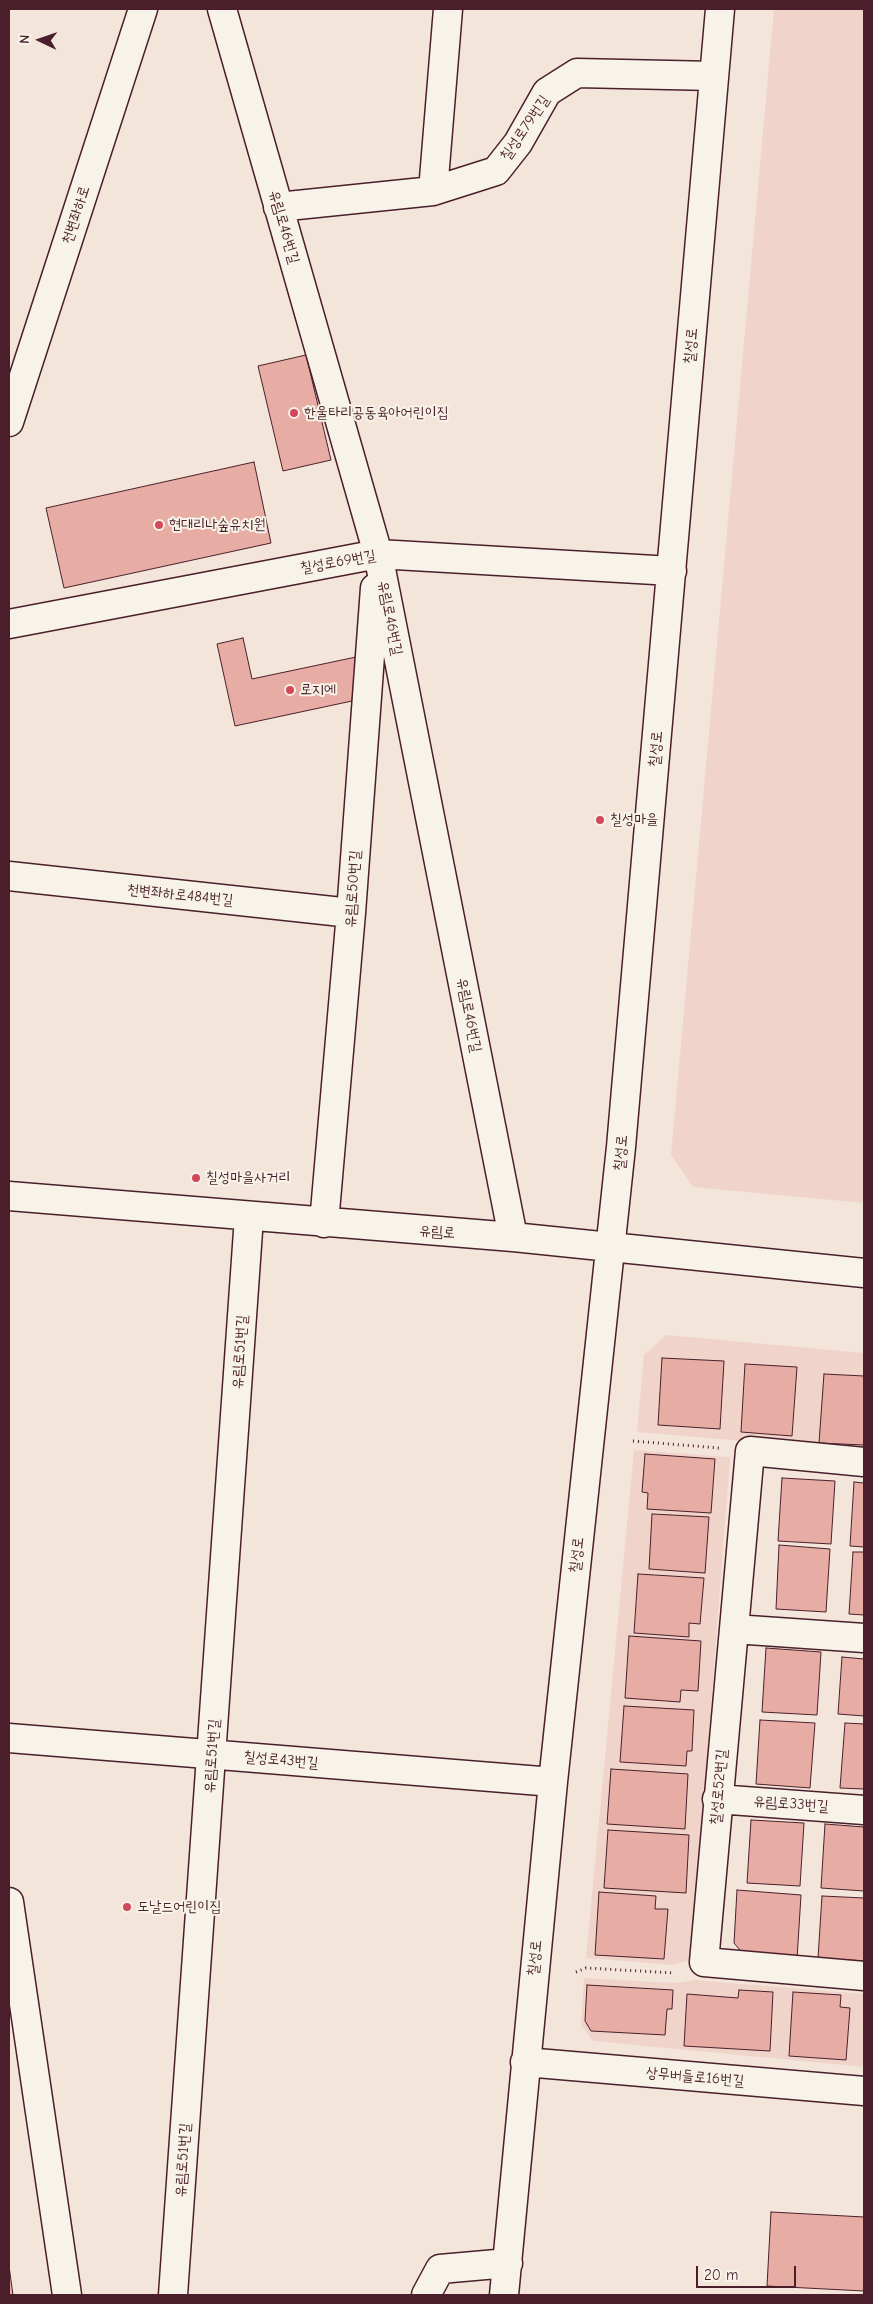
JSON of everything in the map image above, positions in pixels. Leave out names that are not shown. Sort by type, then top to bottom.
[{"type":"street","name":"천변좌하로","points":[[9,422],[143,9]]},
{"type":"street","name":"유림로46번길","points":[[222,9],[378,554],[513,1238]]},
{"type":"street","points":[[433,191],[448,9]]},
{"type":"street","name":"칠성로","points":[[504,2295],[553,1782],[612,1248],[720,9]]},
{"type":"street","name":"칠성로79번길","points":[[278,207],[433,191],[496,170],[518,143],[547,92],[577,73],[714,76]]},
{"type":"street","name":"칠성로69번길","points":[[9,624],[378,554],[672,571]]},
{"type":"street","name":"유림로50번길","points":[[324,1223],[351,913],[378,554]]},
{"type":"street","name":"천변좌하로484번길","points":[[9,876],[351,913]]},
{"type":"street","name":"유림로","points":[[9,1196],[513,1238],[864,1273]]},
{"type":"street","name":"유림로51번길","points":[[173,2295],[249,1217]]},
{"type":"street","points":[[750,1451],[864,1462]]},
{"type":"street","name":"칠성로52번길","points":[[704,1962],[717,1799],[750,1451]]},
{"type":"street","points":[[734,1629],[864,1638]]},
{"type":"street","name":"칠성로43번길","points":[[9,1738],[553,1782]]},
{"type":"street","name":"유림로33번길","points":[[717,1799],[864,1810]]},
{"type":"street","points":[[9,1902],[67,2295]]},
{"type":"street","points":[[704,1962],[864,1976]]},
{"type":"street","name":"상무버들로16번길","points":[[526,2062],[864,2091]]},
{"type":"street","points":[[426,2295],[440,2268],[508,2263]]},
{"type":"path","points":[[633,1440],[750,1451]]},
{"type":"path","points":[[576,1972],[586,1968],[675,1973],[704,1962]]},
{"type":"shaded area","points":[[774,9],[864,9],[864,1203],[693,1187],[671,1155]]},
{"type":"shaded area","points":[[666,1335],[864,1353],[864,1451],[637,1432],[644,1355]]},
{"type":"shaded area","points":[[634,1450],[730,1457],[692,1959],[673,1965],[586,1958]]},
{"type":"shaded area","points":[[584,1978],[676,1983],[695,1980],[864,1994],[864,2067],[593,2041],[581,2025]]},
{"type":"building","name":"한울타리공동육아어린이집","points":[[306,355],[331,460],[283,471],[258,366]]},
{"type":"building","name":"현대리나숲유치원","points":[[254,462],[271,543],[64,588],[46,508]]},
{"type":"building","name":"로지에","points":[[243,638],[252,679],[356,657],[352,701],[235,726],[217,644]]},
{"type":"building","points":[[662,1358],[724,1361],[720,1429],[658,1425]]},
{"type":"building","points":[[745,1364],[797,1367],[792,1436],[741,1432]]},
{"type":"building","points":[[824,1374],[864,1376],[864,1445],[819,1443]]},
{"type":"building","points":[[645,1454],[715,1459],[711,1513],[647,1509],[648,1493],[642,1492]]},
{"type":"building","points":[[782,1478],[835,1481],[831,1544],[778,1541]]},
{"type":"building","points":[[854,1482],[864,1483],[864,1547],[850,1546]]},
{"type":"building","points":[[652,1514],[709,1517],[705,1573],[649,1569]]},
{"type":"building","points":[[779,1545],[830,1549],[826,1612],[776,1609]]},
{"type":"building","points":[[853,1552],[864,1552],[864,1615],[849,1614]]},
{"type":"building","points":[[638,1574],[704,1578],[700,1624],[689,1623],[689,1637],[634,1633]]},
{"type":"building","points":[[629,1636],[701,1641],[698,1691],[681,1690],[680,1702],[625,1698]]},
{"type":"building","points":[[766,1648],[821,1652],[817,1715],[762,1712]]},
{"type":"building","points":[[842,1657],[864,1659],[864,1716],[838,1714]]},
{"type":"building","points":[[624,1706],[694,1710],[692,1751],[687,1751],[686,1766],[620,1762]]},
{"type":"building","points":[[760,1720],[815,1723],[810,1788],[756,1784]]},
{"type":"building","points":[[845,1723],[864,1724],[864,1789],[840,1788]]},
{"type":"building","points":[[611,1769],[688,1774],[685,1829],[607,1824]]},
{"type":"building","points":[[751,1820],[804,1823],[800,1886],[747,1883]]},
{"type":"building","points":[[825,1824],[864,1827],[864,1891],[821,1888]]},
{"type":"building","points":[[608,1830],[689,1835],[686,1893],[604,1888]]},
{"type":"building","points":[[737,1890],[801,1895],[797,1959],[745,1956],[734,1943]]},
{"type":"building","points":[[599,1892],[656,1896],[655,1909],[668,1909],[664,1959],[595,1955]]},
{"type":"building","points":[[822,1896],[864,1898],[864,1961],[818,1958]]},
{"type":"building","points":[[587,1985],[673,1990],[672,2009],[667,2009],[665,2035],[591,2031],[585,2021]]},
{"type":"building","points":[[739,1990],[773,1992],[770,2051],[684,2046],[687,1994],[738,1998]]},
{"type":"building","points":[[793,1992],[841,1995],[840,2007],[850,2008],[846,2060],[789,2056]]},
{"type":"building","points":[[771,2212],[864,2217],[864,2291],[767,2286]]},
{"type":"building","points":[[9,2266],[13,2295],[9,2295]]},
{"type":"place","name":"한울타리공동육아어린이집","points":[[294,413]]},
{"type":"place","name":"현대리나숲유치원","points":[[159,525]]},
{"type":"place","name":"로지에","points":[[290,690]]},
{"type":"place","name":"칠성마을","points":[[600,820]]},
{"type":"place","name":"칠성마을사거리","points":[[196,1178]]},
{"type":"place","name":"도날드어린이집","points":[[127,1907]]}]
